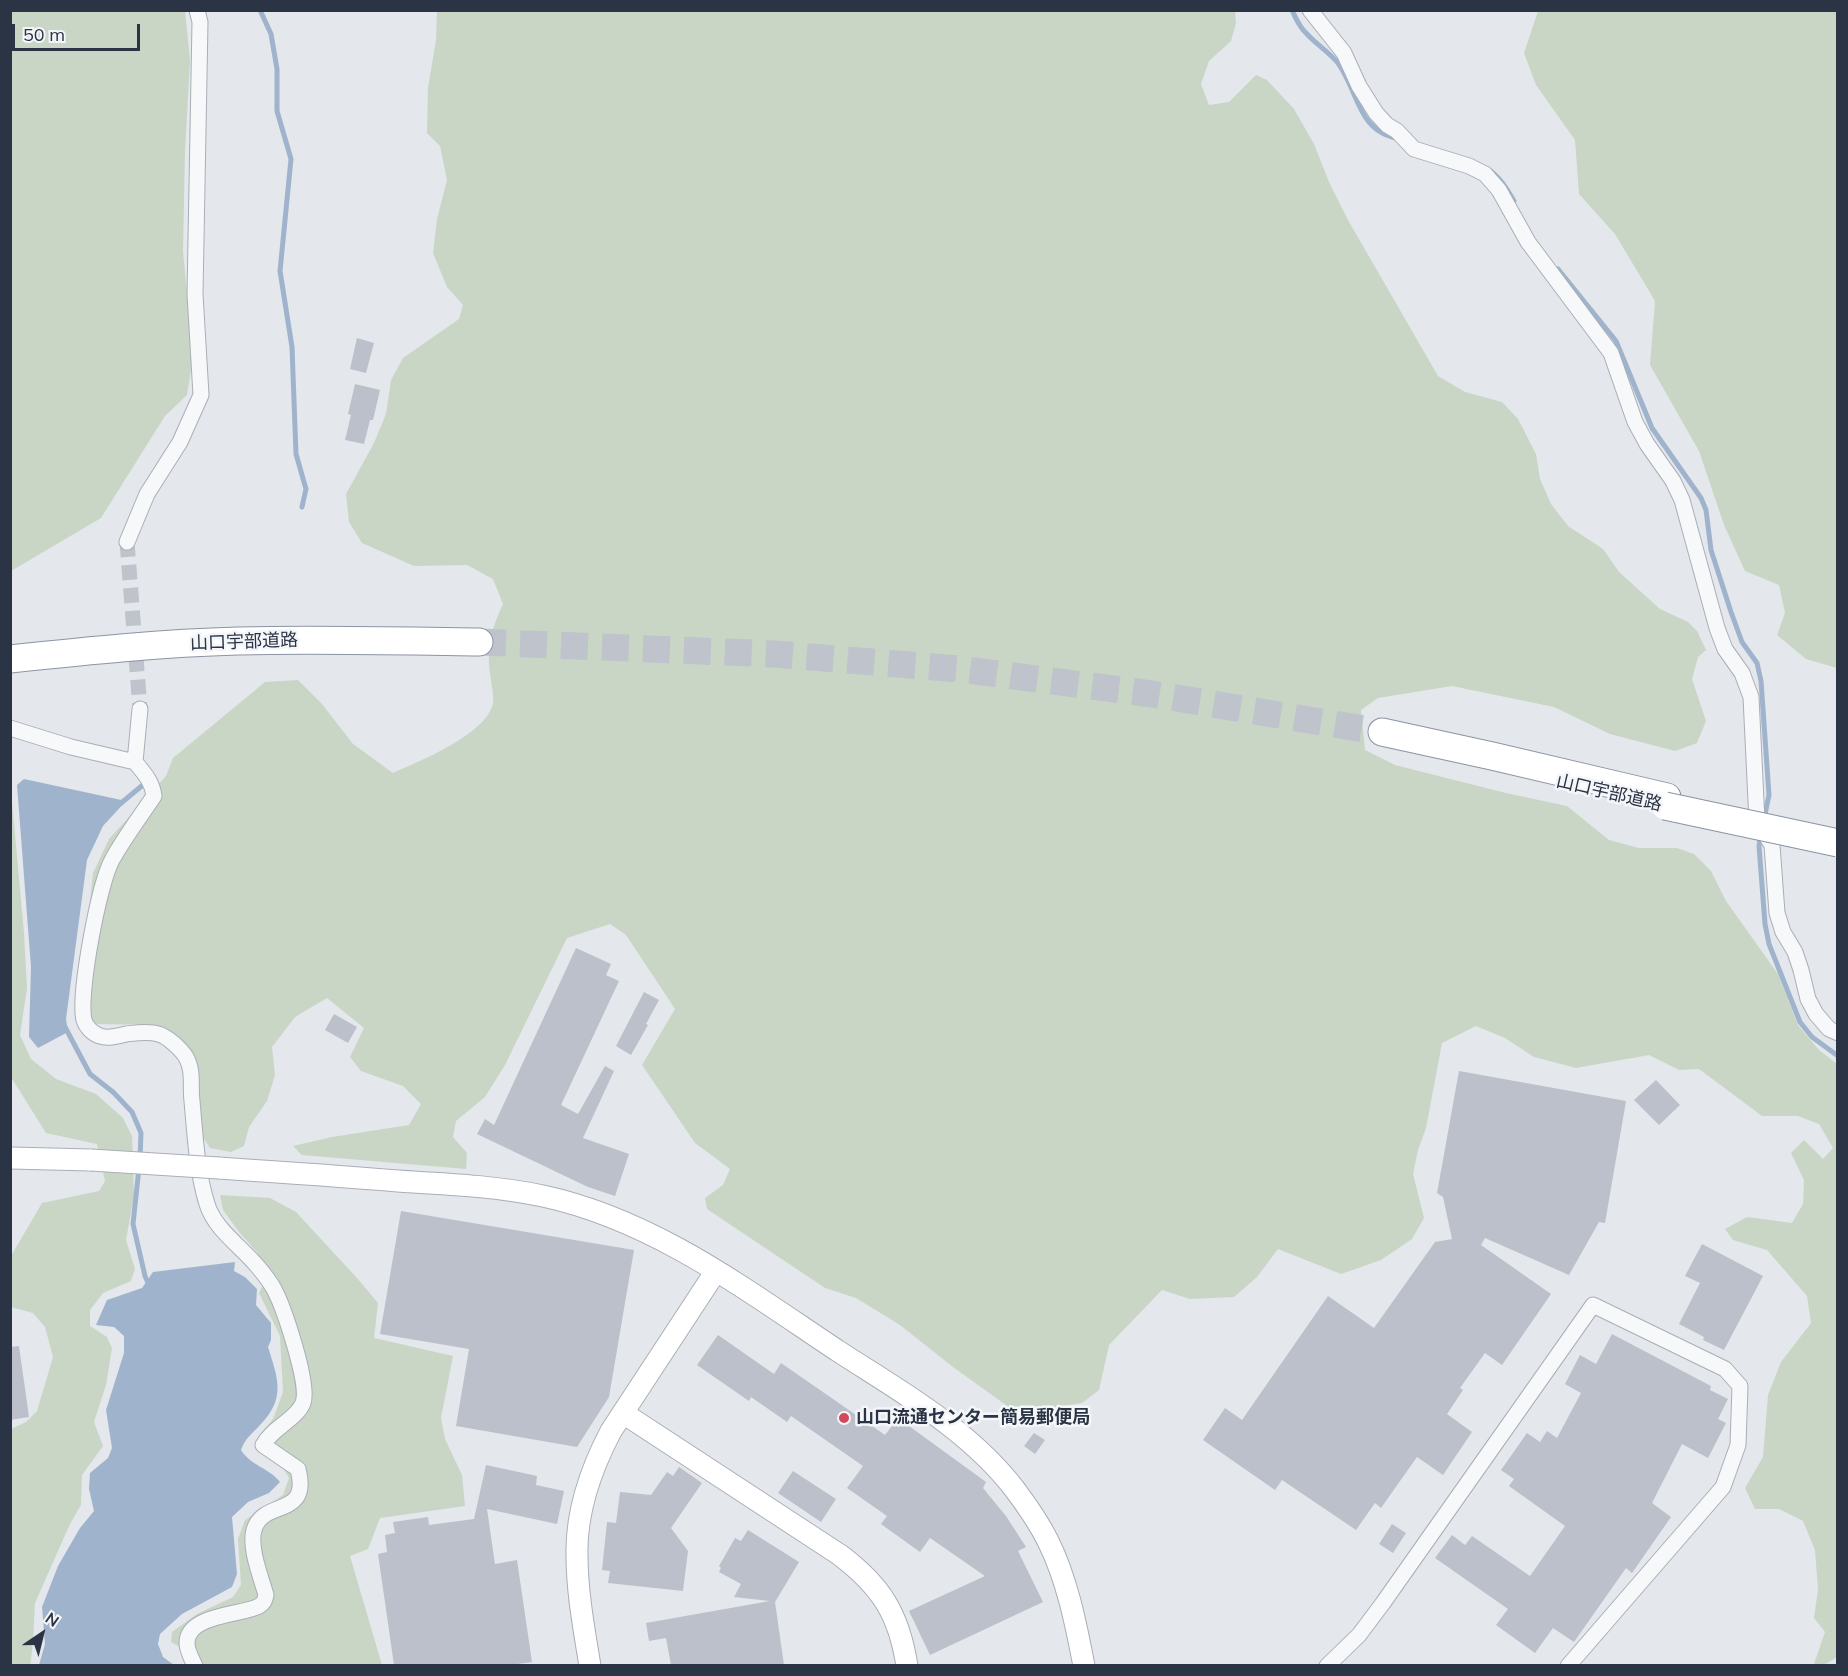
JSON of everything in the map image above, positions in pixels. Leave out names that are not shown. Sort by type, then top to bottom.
[{"type":"highway","name":"山口宇部道路","points":[[304,640],[479,648],[227,656],[15,669],[141,646],[237,641],[304,640]]},
{"type":"highway","points":[[10,644],[74,643],[141,646]]},
{"type":"highway","name":"山口宇部道路","points":[[1381,737],[1838,843]]},
{"type":"highway","name":"山口宇部道路","points":[[1666,802],[1838,834]]},
{"type":"street","points":[[127,542],[147,494],[180,442],[201,395],[195,294],[200,22],[197,10]]},
{"type":"street","points":[[1310,10],[1344,53],[1359,86],[1376,113],[1387,125],[1397,131],[1414,149],[1469,166],[1485,174],[1499,190],[1528,242],[1611,353],[1635,422],[1647,444],[1673,481],[1682,500],[1717,628],[1725,649],[1742,673],[1751,697],[1757,822],[1772,844],[1778,913],[1783,932],[1795,952],[1808,999],[1816,1014],[1829,1029],[1838,1033]]},
{"type":"street","points":[[135,762],[140,709]]},
{"type":"street","points":[[10,728],[70,747],[135,762],[153,786],[154,796],[111,861],[105,877],[84,982],[86,1026],[99,1036],[160,1034],[185,1055],[192,1076],[191,1098],[197,1151],[208,1208],[216,1222],[252,1260],[274,1289],[294,1346],[304,1386],[304,1401],[300,1410],[267,1437],[263,1445],[298,1469],[300,1486],[300,1492],[292,1502],[264,1515],[254,1529],[253,1546],[266,1595],[265,1601],[258,1607],[222,1615],[205,1622],[194,1630],[188,1638],[187,1646],[195,1665]]},
{"type":"street","points":[[10,1158],[91,1160],[489,1187],[589,1208],[667,1242],[716,1270],[932,1412],[970,1441],[992,1462],[1025,1503],[1048,1542],[1062,1577],[1084,1665]]},
{"type":"street","points":[[590,1665],[579,1593],[577,1553],[589,1480],[611,1431],[716,1270]]},
{"type":"street","points":[[1327,1665],[1359,1635],[1383,1603],[1593,1305],[1725,1369],[1740,1386],[1738,1445],[1723,1487],[1568,1665]]},
{"type":"street","points":[[623,1413],[861,1571],[879,1591],[892,1611],[904,1643],[908,1665]]},
{"type":"green space","points":[[11,11],[185,11],[190,60],[183,251],[193,357],[187,395],[165,416],[101,518],[11,571]]},
{"type":"green space","points":[[437,11],[1235,11],[1236,23],[1231,41],[1209,61],[1201,84],[1209,105],[1229,102],[1256,75],[1267,80],[1294,109],[1314,144],[1329,182],[1348,220],[1438,376],[1465,392],[1502,402],[1518,419],[1536,454],[1540,479],[1551,504],[1568,526],[1603,549],[1619,572],[1660,609],[1688,622],[1697,631],[1706,650],[1698,657],[1692,679],[1706,721],[1697,743],[1675,751],[1610,734],[1554,707],[1452,686],[1378,698],[1361,710],[1365,750],[1395,765],[1567,806],[1609,840],[1639,848],[1677,848],[1694,854],[1711,871],[1726,901],[1778,974],[1798,1025],[1819,1050],[1837,1064],[1837,1657],[1824,1665],[1814,1664],[1825,1632],[1814,1618],[1818,1590],[1815,1550],[1803,1521],[1779,1509],[1755,1509],[1745,1488],[1763,1457],[1768,1395],[1781,1362],[1811,1323],[1807,1296],[1767,1250],[1733,1240],[1725,1229],[1747,1217],[1792,1223],[1803,1204],[1804,1180],[1791,1153],[1804,1140],[1823,1159],[1833,1148],[1819,1124],[1798,1116],[1762,1116],[1699,1069],[1679,1070],[1649,1055],[1576,1068],[1534,1057],[1505,1038],[1476,1026],[1442,1043],[1426,1128],[1413,1174],[1424,1218],[1412,1239],[1381,1260],[1341,1274],[1278,1249],[1257,1277],[1234,1297],[1190,1299],[1162,1290],[1109,1345],[1099,1390],[1082,1403],[1027,1412],[1010,1408],[900,1325],[856,1298],[825,1288],[707,1209],[705,1198],[723,1185],[730,1169],[695,1143],[642,1065],[675,1009],[626,935],[610,924],[567,938],[505,1065],[485,1097],[456,1121],[453,1137],[467,1153],[466,1169],[302,1155],[293,1146],[332,1137],[409,1125],[421,1104],[403,1086],[361,1071],[350,1057],[364,1028],[327,998],[295,1017],[272,1047],[275,1075],[267,1101],[249,1127],[244,1146],[231,1152],[210,1148],[201,1134],[194,1070],[184,1042],[157,1025],[96,1024],[79,1012],[93,873],[109,839],[166,776],[173,758],[265,682],[298,680],[322,704],[353,744],[393,773],[435,754],[466,736],[488,714],[493,703],[489,649],[503,604],[493,579],[467,565],[414,566],[362,543],[349,522],[346,494],[374,443],[386,414],[391,380],[403,358],[459,319],[463,305],[447,287],[433,253],[437,219],[447,180],[440,146],[427,133],[428,88],[436,40]]},
{"type":"green space","points":[[1538,11],[1837,11],[1837,668],[1806,659],[1777,635],[1785,613],[1779,585],[1745,571],[1724,525],[1699,451],[1650,365],[1655,301],[1615,234],[1579,194],[1575,140],[1536,85],[1524,53]]},
{"type":"green space","points":[[10,780],[27,988],[20,1035],[31,1059],[56,1079],[96,1094],[123,1118],[132,1136],[134,1195],[126,1240],[135,1269],[131,1281],[103,1293],[90,1310],[90,1326],[107,1337],[112,1348],[106,1385],[94,1422],[103,1446],[82,1475],[81,1505],[70,1524],[35,1603],[30,1666],[11,1665],[11,1429],[26,1422],[37,1411],[53,1357],[45,1327],[33,1313],[11,1307],[11,1256],[42,1203],[99,1191],[105,1181],[97,1144],[46,1133],[11,1077]]},
{"type":"green space","points":[[220,1195],[270,1198],[296,1212],[378,1303],[374,1338],[453,1356],[441,1418],[445,1439],[462,1475],[465,1506],[380,1518],[368,1549],[350,1556],[382,1665],[204,1665],[198,1657],[171,1642],[172,1632],[197,1614],[233,1597],[241,1585],[238,1539],[245,1520],[283,1495],[289,1478],[283,1468],[255,1449],[258,1437],[273,1419],[283,1392],[280,1336],[259,1293],[269,1273],[257,1252],[223,1210]]},
{"type":"water","points":[[24,779],[126,801],[103,826],[87,860],[66,1019],[68,1032],[38,1048],[29,1037],[31,967],[17,785]]},
{"type":"water","points":[[235,1262],[234,1271],[245,1277],[257,1289],[256,1305],[271,1323],[271,1340],[268,1347],[277,1379],[277,1397],[274,1406],[247,1439],[241,1450],[250,1460],[280,1482],[269,1493],[248,1502],[232,1517],[237,1574],[232,1587],[182,1614],[160,1634],[158,1644],[163,1657],[174,1665],[39,1665],[45,1644],[42,1607],[58,1566],[80,1528],[94,1511],[89,1489],[90,1473],[108,1458],[112,1448],[106,1410],[124,1353],[124,1336],[114,1327],[96,1325],[107,1300],[142,1288],[153,1272]]},
{"type":"building","points":[[357,338],[374,343],[366,373],[350,369]]},
{"type":"building","points":[[355,384],[380,390],[373,420],[370,420],[364,444],[345,440]]},
{"type":"building","points":[[576,948],[611,964],[606,975],[619,981],[561,1105],[578,1114],[605,1066],[614,1071],[583,1138],[629,1154],[615,1196],[588,1187],[477,1134],[485,1119],[494,1125]]},
{"type":"building","points":[[644,992],[659,1000],[631,1055],[616,1046]]},
{"type":"building","points":[[334,1014],[357,1027],[348,1043],[325,1030]]},
{"type":"building","points":[[1459,1071],[1626,1101],[1605,1223],[1599,1222],[1569,1275],[1485,1238],[1481,1245],[1551,1294],[1502,1365],[1485,1353],[1460,1388],[1463,1390],[1447,1414],[1472,1432],[1443,1475],[1417,1457],[1381,1508],[1375,1503],[1356,1530],[1282,1480],[1275,1490],[1203,1440],[1225,1408],[1242,1420],[1328,1296],[1374,1328],[1435,1242],[1452,1239],[1443,1197],[1437,1193]]},
{"type":"building","points":[[1656,1080],[1680,1105],[1659,1125],[1634,1100]]},
{"type":"building","points":[[401,1211],[634,1250],[609,1397],[577,1447],[456,1426],[469,1349],[380,1334]]},
{"type":"building","points":[[1702,1244],[1763,1276],[1724,1350],[1703,1340],[1704,1337],[1679,1324],[1700,1283],[1685,1276]]},
{"type":"building","points":[[1612,1334],[1711,1386],[1710,1390],[1728,1399],[1718,1419],[1726,1423],[1708,1458],[1682,1444],[1652,1503],[1671,1517],[1632,1573],[1626,1568],[1574,1642],[1553,1628],[1535,1653],[1496,1625],[1508,1609],[1435,1558],[1452,1535],[1465,1545],[1472,1536],[1530,1576],[1565,1526],[1509,1486],[1514,1479],[1501,1470],[1527,1433],[1540,1442],[1547,1431],[1557,1438],[1581,1393],[1565,1384],[1580,1355],[1596,1364]]},
{"type":"building","points":[[718,1335],[774,1374],[781,1363],[885,1435],[898,1418],[986,1482],[983,1488],[1006,1516],[1026,1547],[1018,1551],[1043,1602],[930,1655],[909,1611],[985,1576],[930,1538],[920,1552],[881,1524],[887,1516],[847,1488],[863,1466],[791,1416],[787,1422],[751,1397],[749,1401],[697,1365]]},
{"type":"building","points":[[19,1346],[29,1417],[10,1420],[10,1347]]},
{"type":"building","points":[[1034,1433],[1045,1440],[1035,1454],[1024,1446]]},
{"type":"building","points":[[486,1465],[537,1476],[536,1485],[564,1491],[557,1524],[487,1509],[495,1564],[517,1560],[532,1662],[510,1665],[394,1665],[378,1554],[387,1552],[385,1535],[395,1533],[393,1522],[428,1517],[429,1525],[474,1519]]},
{"type":"building","points":[[679,1467],[702,1483],[671,1528],[688,1551],[683,1591],[608,1583],[610,1571],[602,1570],[607,1522],[616,1523],[620,1492],[651,1495],[667,1472],[673,1476]]},
{"type":"building","points":[[793,1471],[836,1499],[821,1522],[778,1493]]},
{"type":"building","points":[[1392,1524],[1406,1533],[1393,1553],[1379,1544]]},
{"type":"building","points":[[748,1530],[799,1562],[775,1602],[784,1665],[671,1665],[666,1638],[649,1641],[646,1623],[770,1601],[734,1597],[741,1584],[719,1572],[721,1568],[719,1566],[735,1538],[741,1541]]},
{"type":"waterway","points":[[260,10],[271,34],[277,69],[277,111],[291,159],[280,271],[292,347],[296,454],[306,489],[302,507]]},
{"type":"waterway","points":[[1292,10],[1305,32],[1338,63],[1367,120],[1376,129],[1401,139]]},
{"type":"waterway","points":[[1488,169],[1500,179],[1514,201]]},
{"type":"waterway","points":[[1558,269],[1616,341],[1652,428],[1701,498],[1706,510],[1711,550],[1742,642],[1757,663],[1761,681],[1769,795],[1764,819]]},
{"type":"waterway","points":[[120,804],[144,784]]},
{"type":"waterway","points":[[1761,834],[1759,846],[1765,924],[1769,944],[1800,1022],[1812,1037],[1838,1056]]},
{"type":"waterway","points":[[65,1027],[90,1074],[113,1092],[132,1112],[141,1133],[140,1158]]},
{"type":"waterway","points":[[139,1168],[133,1224],[149,1285]]},
{"type":"tunnel","points":[[127,542],[140,709]]},
{"type":"tunnel","points":[[479,642],[774,654],[959,669],[1152,694],[1382,732]]},
{"type":"place","name":"山口流通センター簡易郵便局","points":[[844,1418]]}]
